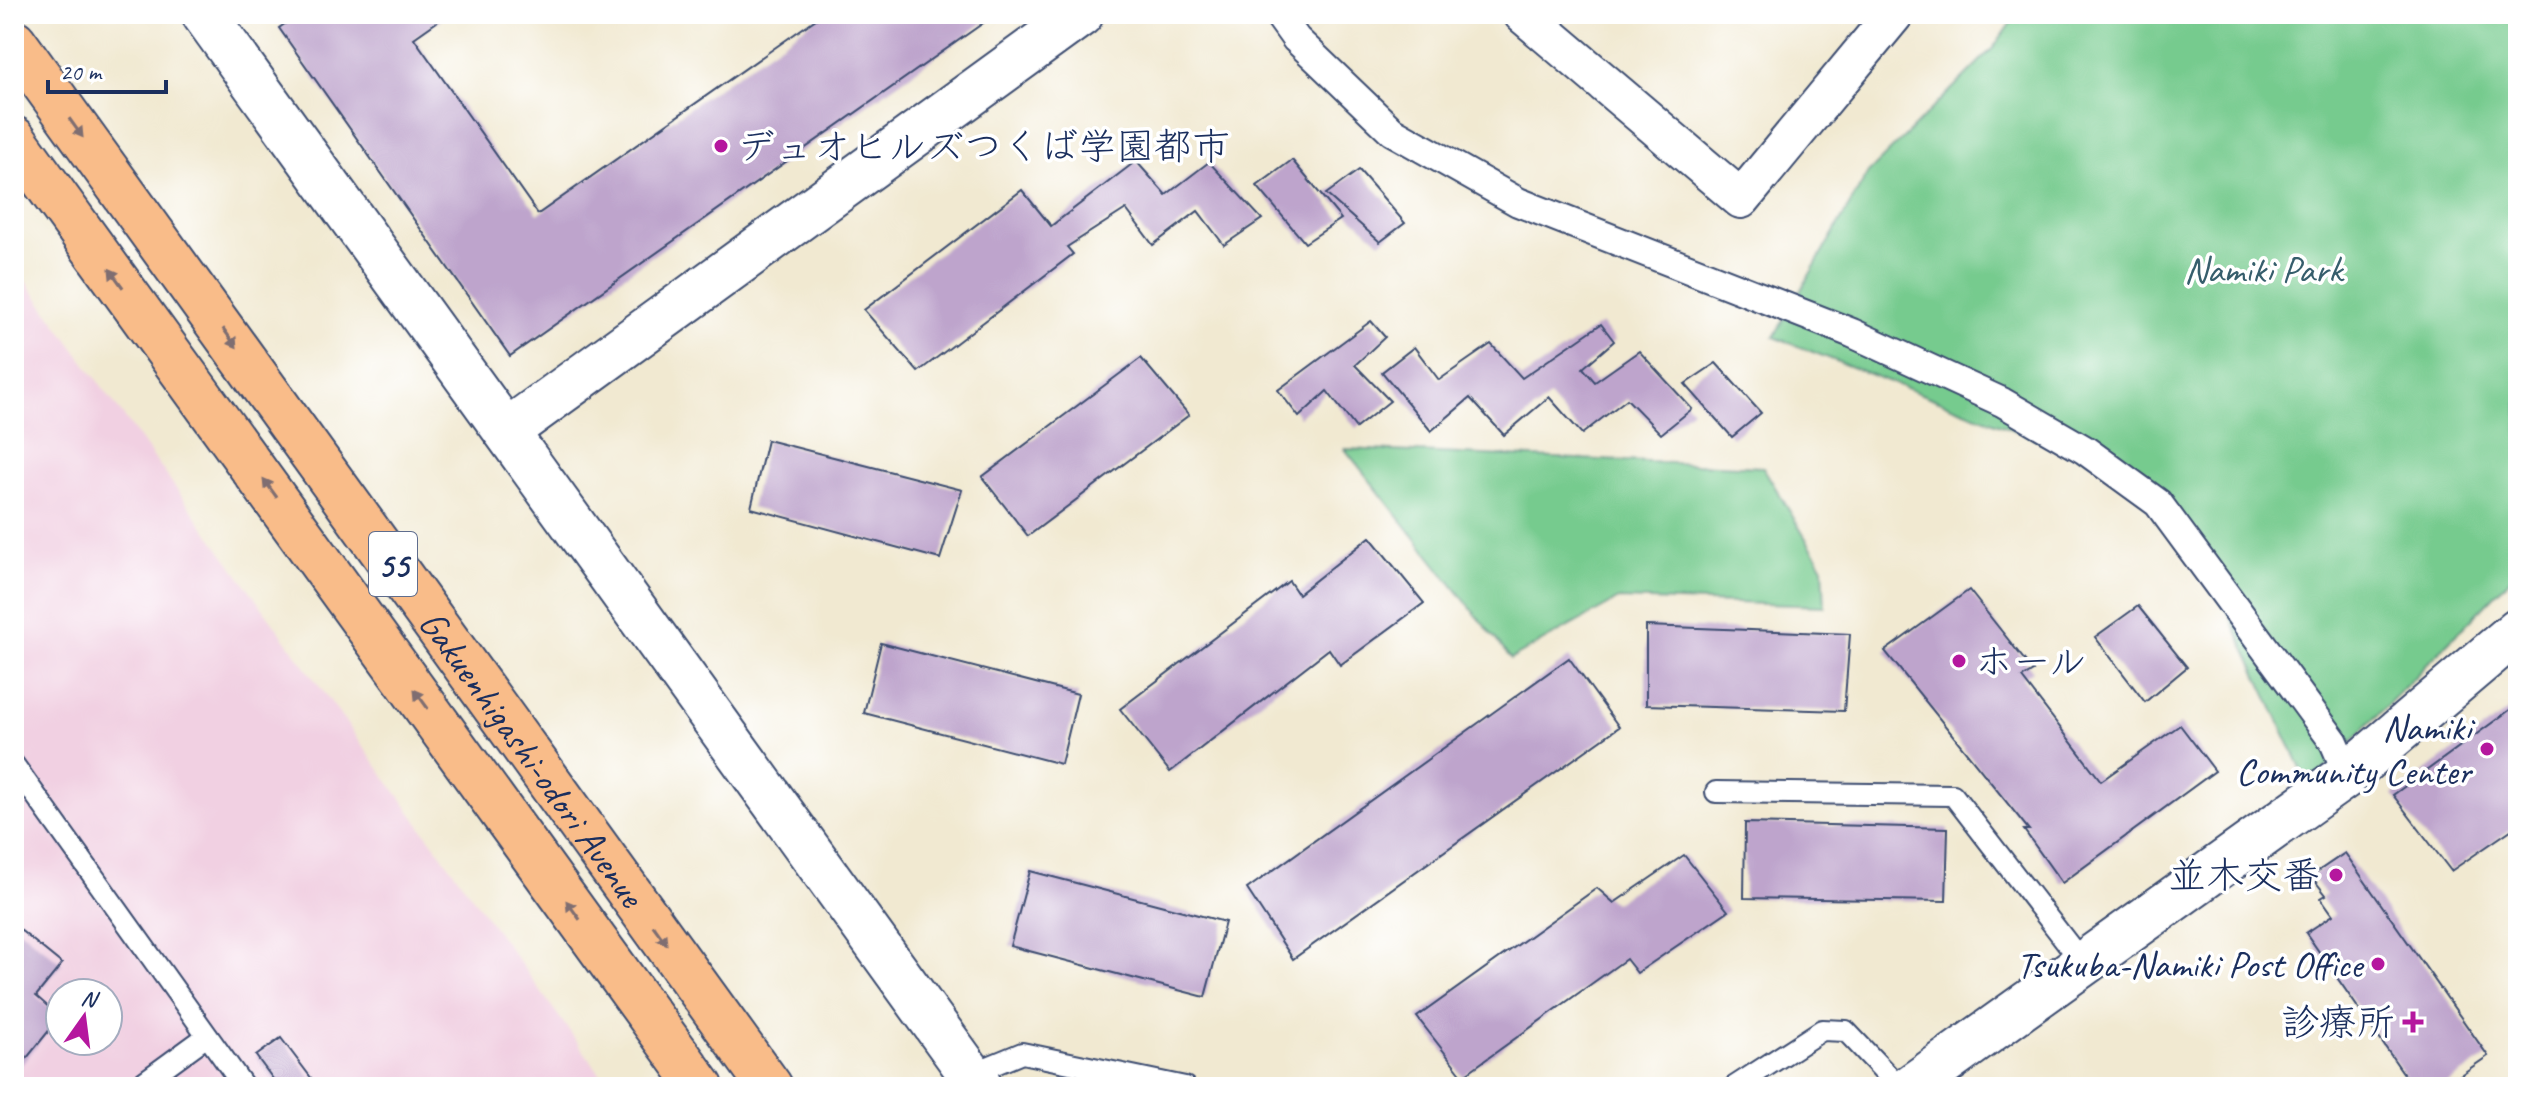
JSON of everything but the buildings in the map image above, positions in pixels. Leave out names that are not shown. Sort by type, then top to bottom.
[{"type":"main road","name":"Gakuenhigashi-odori Avenue","points":[[14,42],[770,1087]]},
{"type":"main road","name":"Gakuenhigashi-odori Avenue","points":[[14,139],[701,1087]]},
{"type":"street","points":[[204,14],[975,1081]]},
{"type":"street","points":[[507,431],[1081,14]]},
{"type":"street","points":[[1278,14],[1296,39],[1392,131],[1518,202],[1852,333],[2002,402],[2085,450],[2158,503],[2334,742],[2348,774]]},
{"type":"street","points":[[1523,14],[1741,199],[1894,14]]},
{"type":"street","points":[[1911,1087],[2348,774],[2518,630]]},
{"type":"lane","points":[[14,765],[244,1087]]},
{"type":"lane","points":[[1716,792],[1953,795],[2082,962]]},
{"type":"lane","points":[[1734,1087],[1822,1030],[1846,1031],[1899,1087]]},
{"type":"lane","points":[[137,1087],[207,1036]]},
{"type":"lane","points":[[975,1081],[1022,1053],[1185,1087]]},
{"type":"shaded area","points":[[14,265],[610,1087],[14,1087]]},
{"type":"green space","name":"Namiki Park","points":[[2017,14],[2518,14],[2518,571],[2309,785],[2194,540],[2091,460],[1774,337],[1868,173],[1993,48]]},
{"type":"green space","points":[[1345,449],[1763,467],[1823,567],[1825,606],[1619,599],[1511,659]]},
{"type":"place","name":"デュオヒルズつくば学園都市","points":[[721,146]]},
{"type":"place","name":"ホール","points":[[1959,661]]},
{"type":"place","name":"Namiki Community Center","points":[[2487,749]]},
{"type":"place","name":"並木交番","points":[[2336,875]]},
{"type":"place","name":"Tsukuba-Namiki Post Office","points":[[2378,964]]},
{"type":"place","name":"診療所","points":[[2413,1022]]}]
